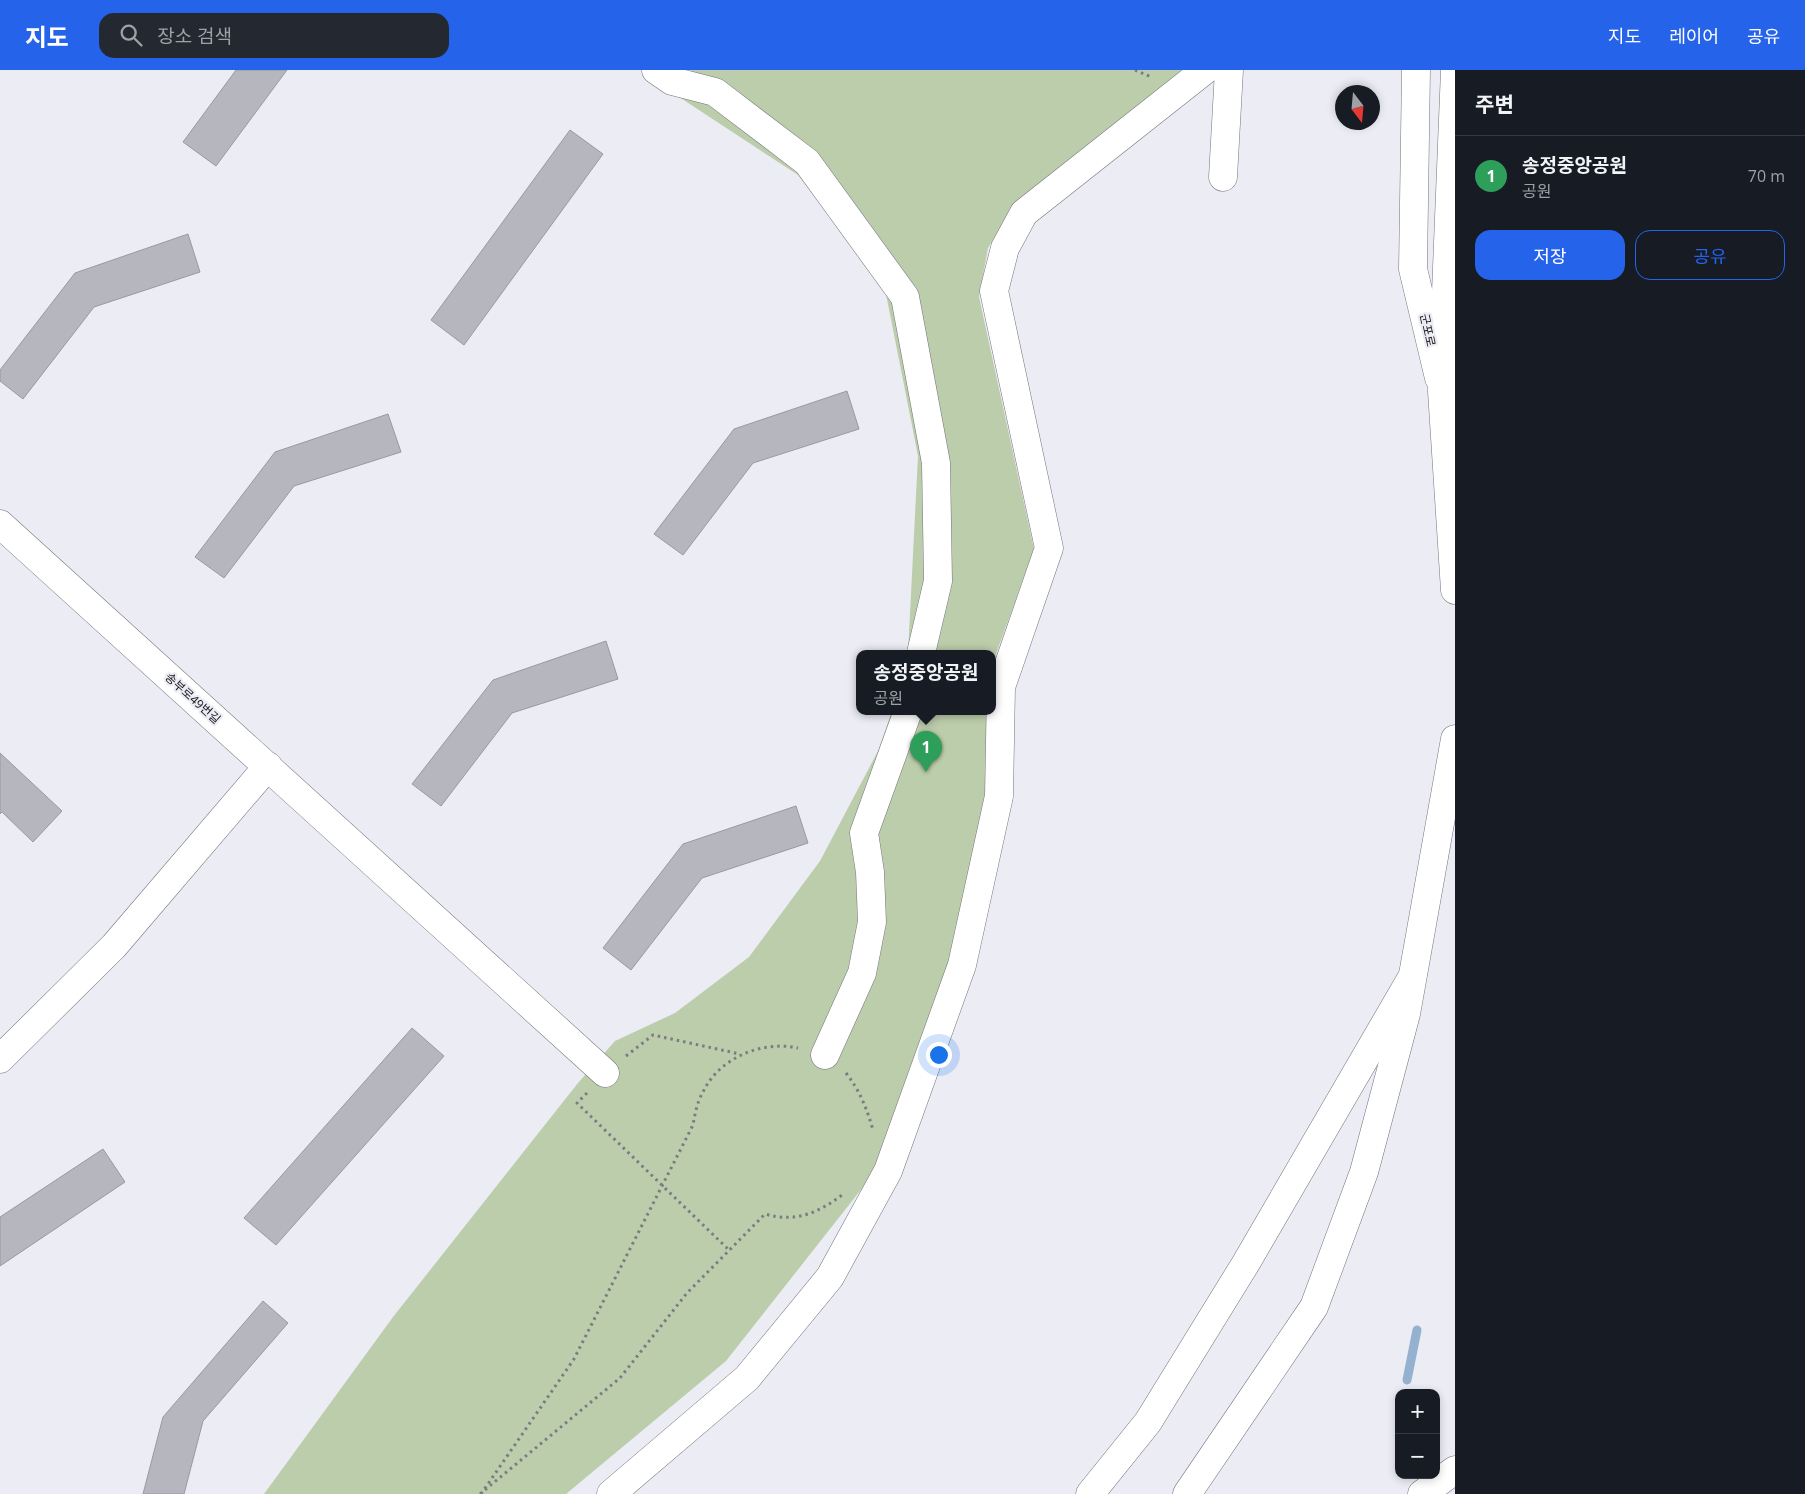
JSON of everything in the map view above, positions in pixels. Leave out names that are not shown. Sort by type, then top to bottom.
[{"type":"main road","points":[[611,1494],[747,1378],[830,1277],[888,1171],[962,965],[999,796],[1001,687],[1049,548],[994,292],[1004,248],[1024,212],[1205,70]]},
{"type":"main road","points":[[1223,177],[1229,70]]},
{"type":"main road","name":"군포로","points":[[1416,70],[1413,269],[1442,390],[1455,590]]},
{"type":"main road","points":[[1442,390],[1455,70]]},
{"type":"main road","points":[[669,74],[715,92],[807,162],[904,297],[936,463],[938,581],[922,650]]},
{"type":"main road","name":"송부로49번길","points":[[0,524],[605,1073]]},
{"type":"main road","points":[[825,1055],[862,973],[872,922],[870,872],[864,833],[907,715]]},
{"type":"main road","points":[[1187,1494],[1314,1308],[1364,1172],[1406,1014],[1455,739]]},
{"type":"main road","points":[[0,1059],[114,946],[268,766]]},
{"type":"main road","points":[[1090,1494],[1153,1414],[1246,1263],[1414,974]]},
{"type":"main road","points":[[1422,1494],[1455,1470]]},
{"type":"path","points":[[729,1250],[577,1103],[605,1073],[652,1035],[741,1054]]},
{"type":"path","points":[[481,1494],[574,1360],[693,1125],[696,1108],[703,1091],[713,1076],[726,1063],[741,1054],[756,1049],[789,1046],[825,1055],[842,1068],[856,1085],[865,1104],[873,1132]]},
{"type":"path","points":[[481,1494],[620,1378],[686,1293],[765,1214],[779,1218],[802,1216],[824,1208],[844,1194]]},
{"type":"green space","points":[[691,70],[1182,70],[1012,208],[988,248],[979,297],[1034,549],[996,654],[996,650],[908,650],[918,456],[885,289],[798,175],[673,93]]},
{"type":"green space","points":[[891,715],[986,715],[986,794],[952,957],[878,1168],[726,1361],[566,1494],[264,1494],[393,1317],[578,1083],[615,1041],[675,1013],[749,957],[820,861],[878,751]]},
{"type":"building","points":[[236,70],[287,70],[216,166],[183,142]]},
{"type":"building","points":[[570,130],[603,154],[464,345],[431,320]]},
{"type":"building","points":[[188,234],[200,272],[94,307],[23,399],[0,381],[0,370],[75,273]]},
{"type":"building","points":[[847,391],[859,429],[753,463],[683,555],[654,534],[734,429]]},
{"type":"building","points":[[388,414],[401,452],[294,486],[224,578],[195,557],[275,452]]},
{"type":"building","points":[[606,641],[618,679],[512,713],[441,806],[412,784],[493,680]]},
{"type":"building","points":[[0,753],[62,811],[33,842],[2,812],[0,814]]},
{"type":"building","points":[[796,806],[808,843],[702,878],[631,970],[603,948],[683,844]]},
{"type":"building","points":[[412,1028],[444,1056],[276,1245],[244,1218]]},
{"type":"building","points":[[103,1149],[125,1182],[0,1266],[0,1217]]},
{"type":"building","points":[[263,1301],[288,1323],[203,1421],[184,1494],[143,1494],[163,1417]]},
{"type":"waterway","points":[[1407,1380],[1417,1330]]},
{"type":"place","name":"송정중앙공원","points":[[926,772]]}]
